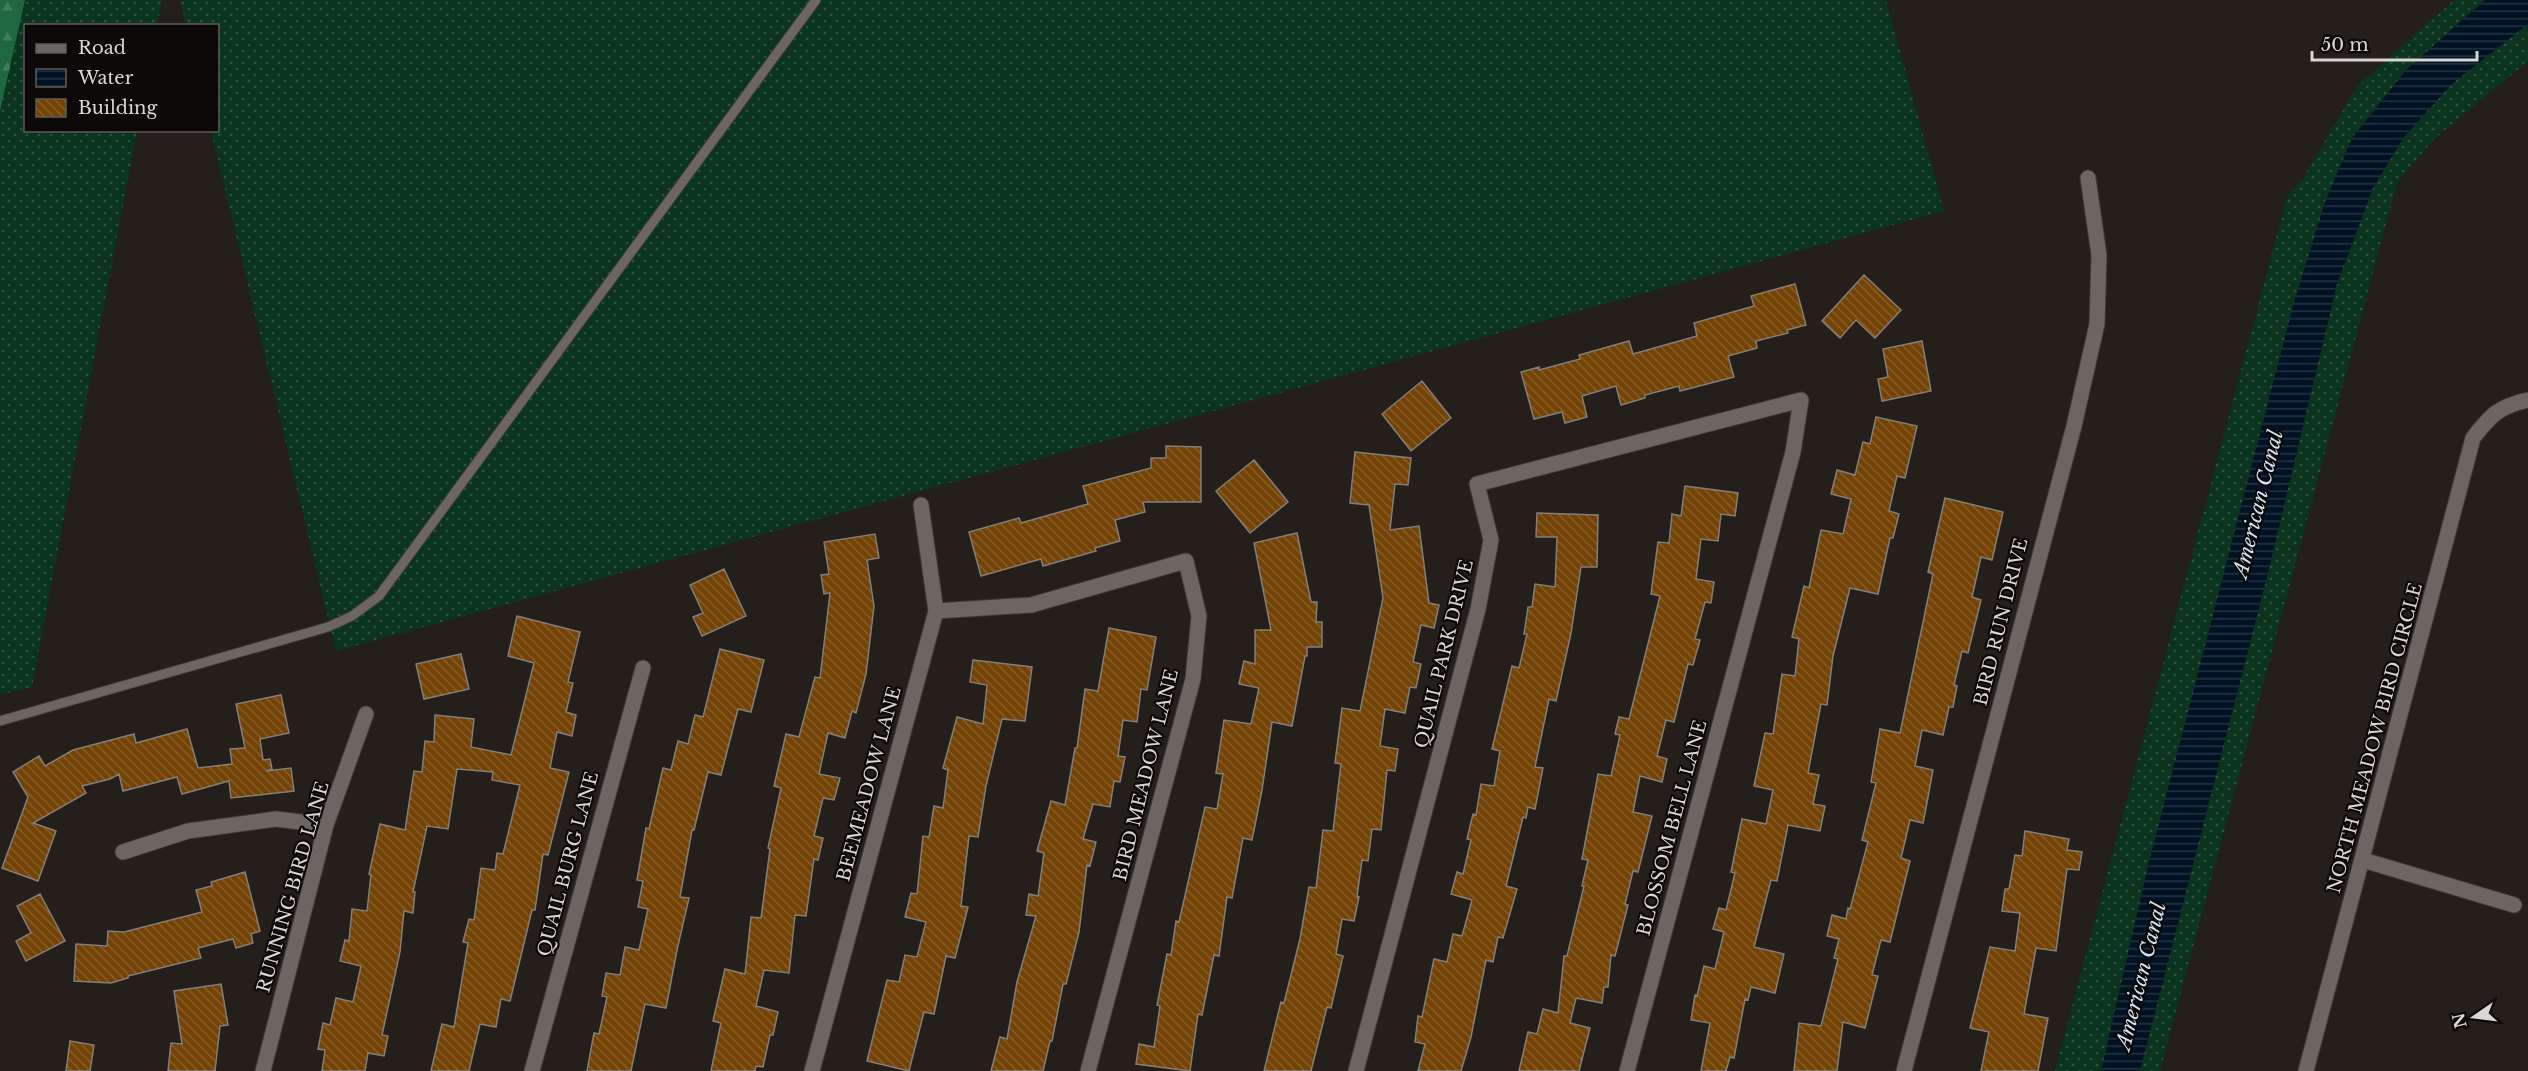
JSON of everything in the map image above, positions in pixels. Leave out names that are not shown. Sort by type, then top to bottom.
[{"type":"street","name":"BIRD RUN DRIVE","points":[[1904,1071],[2074,426],[2097,324],[2099,255],[2088,178]]},
{"type":"street","name":"QUAIL PARK DRIVE","points":[[1356,1071],[1478,609],[1491,540],[1477,484],[1801,400],[1793,452],[1755,594]]},
{"type":"street","name":"NORTH MEADOW BIRD CIRCLE","points":[[2306,1071],[2473,438],[2489,418],[2506,405],[2528,400]]},
{"type":"street","name":"BEEMEADOW LANE","points":[[812,1071],[936,611],[921,505]]},
{"type":"street","name":"BIRD MEADOW LANE","points":[[936,611],[1031,605],[1186,561],[1199,616],[1193,680],[1088,1071]]},
{"type":"street","name":"BLOSSOM BELL LANE","points":[[1627,1071],[1755,594]]},
{"type":"street","name":"QUAIL BURG LANE","points":[[532,1071],[643,668]]},
{"type":"street","name":"RUNNING BIRD LANE","points":[[263,1071],[326,825],[366,714]]},
{"type":"street","points":[[123,852],[188,831],[276,819],[326,825]]},
{"type":"street","points":[[2363,860],[2514,905]]},
{"type":"lane","points":[[0,721],[328,627],[352,616],[379,596],[816,0]]},
{"type":"green space","points":[[0,0],[25,0],[0,111]]},
{"type":"green space","points":[[25,0],[162,0],[157,24],[24,24],[24,132],[137,132],[32,687],[0,695],[0,111]]},
{"type":"green space","points":[[180,0],[1886,0],[1944,211],[336,651],[211,132],[219,132],[219,24],[186,24]]},
{"type":"green space","points":[[2454,0],[2528,0],[2528,61],[2434,139],[2397,183],[2160,1071],[2055,1071],[2287,197],[2302,180],[2358,85]]},
{"type":"water","name":"American Canal","points":[[2485,0],[2528,0],[2528,24],[2453,83],[2404,137],[2373,188],[2337,284],[2268,573],[2140,1071],[2101,1071],[2149,862],[2293,306],[2325,202],[2352,138],[2406,70]]},
{"type":"building","points":[[1864,275],[1901,310],[1875,338],[1856,320],[1840,338],[1822,321]]},
{"type":"building","points":[[1795,284],[1806,325],[1787,330],[1788,333],[1756,341],[1757,348],[1728,356],[1734,377],[1680,391],[1679,386],[1645,395],[1645,398],[1621,405],[1616,386],[1582,396],[1587,417],[1565,423],[1562,412],[1534,419],[1521,372],[1539,367],[1539,370],[1580,359],[1579,355],[1629,341],[1633,354],[1697,336],[1694,323],[1754,306],[1751,296]]},
{"type":"building","points":[[1922,341],[1931,391],[1882,401],[1878,379],[1888,377],[1883,349]]},
{"type":"building","points":[[1422,381],[1451,418],[1411,451],[1382,414]]},
{"type":"building","points":[[1876,417],[1917,426],[1905,478],[1897,476],[1889,511],[1899,514],[1893,538],[1890,538],[1878,594],[1850,588],[1833,656],[1827,705],[1821,704],[1808,773],[1819,775],[1813,804],[1825,806],[1820,831],[1788,825],[1777,881],[1771,880],[1754,947],[1784,954],[1775,993],[1751,987],[1748,1000],[1745,999],[1734,1058],[1730,1057],[1726,1071],[1701,1071],[1710,1023],[1691,1020],[1695,995],[1697,996],[1704,966],[1715,969],[1724,932],[1713,929],[1719,908],[1726,910],[1735,873],[1731,872],[1742,819],[1766,824],[1773,790],[1754,786],[1765,733],[1773,734],[1782,674],[1795,676],[1799,639],[1792,637],[1804,586],[1809,588],[1821,530],[1843,534],[1851,499],[1831,494],[1837,470],[1855,475],[1863,442],[1870,444]]},
{"type":"building","points":[[1166,446],[1201,447],[1201,502],[1143,502],[1145,512],[1115,520],[1120,541],[1095,548],[1096,551],[1043,566],[1041,559],[981,576],[969,532],[1019,518],[1021,523],[1088,504],[1083,486],[1151,468],[1151,458],[1166,458]]},
{"type":"building","points":[[1355,452],[1411,458],[1408,485],[1395,484],[1390,530],[1419,526],[1429,603],[1439,605],[1434,628],[1421,625],[1413,662],[1421,664],[1416,688],[1410,687],[1405,713],[1385,709],[1380,746],[1398,749],[1395,771],[1387,770],[1381,830],[1372,829],[1368,861],[1362,860],[1357,896],[1359,897],[1354,921],[1342,919],[1336,954],[1343,956],[1331,1008],[1327,1007],[1311,1071],[1264,1071],[1300,939],[1309,887],[1316,888],[1323,830],[1333,831],[1341,764],[1335,763],[1342,708],[1360,711],[1383,598],[1369,505],[1350,503]]},
{"type":"building","points":[[1254,460],[1288,502],[1250,533],[1216,491]]},
{"type":"building","points":[[1685,486],[1738,493],[1735,516],[1721,514],[1718,541],[1701,539],[1696,579],[1714,582],[1711,603],[1705,602],[1695,639],[1700,640],[1693,665],[1688,664],[1674,722],[1666,720],[1657,756],[1667,759],[1662,782],[1640,776],[1633,812],[1652,816],[1638,872],[1633,871],[1625,904],[1628,905],[1615,956],[1611,955],[1608,987],[1604,987],[1602,1003],[1576,998],[1570,1023],[1590,1028],[1579,1071],[1519,1071],[1528,1032],[1537,1034],[1543,1009],[1558,1013],[1564,956],[1567,956],[1584,886],[1582,886],[1588,860],[1582,859],[1598,774],[1611,776],[1620,735],[1615,734],[1619,717],[1629,719],[1660,596],[1651,594],[1658,542],[1669,543],[1672,514],[1681,516]]},
{"type":"building","points":[[1945,498],[2003,512],[1992,560],[1981,557],[1972,597],[1981,600],[1968,653],[1962,651],[1954,685],[1957,686],[1953,707],[1949,707],[1943,735],[1922,730],[1915,766],[1933,770],[1926,808],[1923,823],[1910,820],[1901,858],[1910,861],[1890,942],[1881,940],[1872,975],[1878,976],[1865,1028],[1843,1022],[1837,1071],[1794,1071],[1799,1023],[1821,1026],[1838,959],[1834,958],[1839,939],[1827,936],[1832,915],[1846,919],[1868,842],[1862,840],[1876,783],[1871,782],[1880,729],[1900,733],[1933,574],[1928,572]]},
{"type":"building","points":[[1537,513],[1598,515],[1597,567],[1581,567],[1571,633],[1556,701],[1549,699],[1535,767],[1543,768],[1535,809],[1528,807],[1526,818],[1523,817],[1506,886],[1517,889],[1503,938],[1498,937],[1493,962],[1486,960],[1471,1037],[1461,1071],[1418,1071],[1425,1044],[1415,1042],[1418,1016],[1422,1017],[1434,959],[1447,962],[1453,934],[1462,936],[1472,900],[1451,894],[1457,872],[1463,874],[1471,840],[1467,839],[1473,814],[1476,815],[1481,784],[1494,786],[1500,751],[1492,749],[1512,666],[1519,668],[1527,634],[1524,634],[1528,607],[1532,607],[1535,584],[1555,587],[1557,537],[1536,537]]},
{"type":"building","points":[[1297,533],[1311,602],[1317,602],[1316,622],[1322,622],[1322,647],[1307,647],[1292,726],[1272,722],[1252,840],[1243,838],[1232,898],[1227,897],[1219,956],[1214,955],[1202,1015],[1198,1014],[1190,1071],[1136,1064],[1139,1044],[1154,1047],[1160,1006],[1157,1005],[1167,954],[1171,955],[1176,921],[1179,922],[1205,807],[1217,809],[1223,774],[1216,773],[1224,720],[1251,724],[1259,688],[1239,684],[1244,661],[1255,664],[1255,630],[1271,630],[1254,543]]},
{"type":"building","points":[[875,534],[879,558],[867,560],[874,606],[866,674],[856,713],[852,711],[845,738],[828,733],[819,774],[840,778],[834,800],[823,798],[814,836],[823,838],[818,860],[814,859],[806,916],[795,915],[789,973],[764,970],[756,1006],[778,1012],[773,1035],[770,1035],[763,1067],[756,1066],[755,1071],[711,1071],[721,1023],[713,1021],[725,969],[745,974],[751,917],[761,918],[770,849],[768,848],[781,788],[774,786],[786,734],[799,737],[815,677],[820,678],[830,593],[824,594],[821,575],[829,574],[824,542]]},
{"type":"building","points":[[724,569],[746,616],[702,636],[693,617],[703,613],[690,585]]},
{"type":"building","points":[[517,616],[580,632],[568,682],[573,683],[566,712],[576,715],[572,736],[557,732],[550,768],[569,772],[548,855],[543,854],[535,910],[532,910],[510,1001],[501,999],[496,1027],[480,1024],[469,1071],[431,1071],[442,1024],[454,1027],[468,943],[463,942],[469,919],[474,920],[481,868],[495,870],[497,853],[503,854],[520,785],[492,780],[493,772],[457,769],[448,829],[427,826],[413,892],[415,892],[413,913],[404,911],[400,952],[382,1035],[388,1036],[384,1056],[368,1053],[365,1071],[322,1071],[325,1050],[318,1049],[323,1023],[330,1025],[336,998],[353,1002],[361,966],[340,961],[345,940],[349,941],[352,909],[367,911],[371,875],[369,874],[380,824],[405,830],[414,771],[422,772],[425,741],[434,742],[435,715],[474,719],[471,747],[511,755],[534,663],[508,656]]},
{"type":"building","points":[[1109,628],[1156,637],[1147,690],[1141,689],[1137,722],[1123,720],[1118,756],[1125,757],[1120,782],[1114,781],[1110,807],[1093,804],[1083,839],[1096,842],[1090,866],[1087,865],[1079,932],[1066,984],[1063,984],[1052,1041],[1050,1041],[1043,1071],[991,1071],[1000,1037],[1007,1039],[1017,982],[1036,916],[1026,915],[1029,894],[1038,896],[1044,853],[1037,851],[1051,801],[1065,805],[1075,748],[1077,748],[1085,689],[1098,691]]},
{"type":"building","points":[[720,649],[764,660],[751,712],[738,709],[721,775],[708,772],[694,830],[692,830],[680,897],[689,898],[666,1008],[645,1004],[631,1071],[587,1071],[594,1033],[599,1034],[607,997],[602,996],[606,973],[620,975],[625,947],[639,950],[648,909],[638,907],[643,881],[637,880],[646,828],[649,829],[663,768],[671,770],[678,741],[688,744],[695,715],[703,717]]},
{"type":"building","points":[[461,654],[469,689],[424,699],[416,664]]},
{"type":"building","points":[[973,660],[1032,667],[1025,721],[1002,719],[986,786],[978,837],[969,836],[961,906],[968,907],[955,958],[946,956],[934,1014],[924,1012],[909,1071],[867,1061],[887,980],[899,982],[905,955],[917,957],[926,922],[905,917],[911,893],[917,894],[923,836],[929,837],[934,806],[943,808],[948,770],[943,768],[957,717],[983,724],[987,685],[970,682]]},
{"type":"building","points":[[281,695],[289,733],[260,739],[263,760],[270,759],[272,769],[266,771],[291,768],[294,791],[231,798],[229,781],[182,794],[177,777],[123,791],[119,774],[110,779],[82,786],[86,793],[33,823],[56,831],[38,881],[2,868],[28,797],[13,772],[39,756],[45,766],[73,750],[134,734],[136,743],[187,729],[198,768],[232,764],[230,749],[245,748],[236,704]]},
{"type":"building","points":[[2025,831],[2069,839],[2067,850],[2082,852],[2079,870],[2067,869],[2056,951],[2036,948],[2024,1014],[2048,1018],[2038,1071],[1981,1071],[1989,1032],[1970,1028],[1990,947],[2015,951],[2020,913],[2002,911],[2005,889],[2009,889],[2015,855],[2022,856]]},
{"type":"building","points":[[245,872],[260,931],[251,934],[253,943],[236,948],[233,939],[198,948],[201,958],[128,976],[128,978],[111,983],[74,981],[76,944],[107,946],[108,931],[124,932],[202,912],[196,890],[212,886],[211,882]]},
{"type":"building","points":[[40,894],[65,941],[26,961],[16,941],[31,933],[17,906]]},
{"type":"building","points":[[221,984],[228,1025],[220,1026],[215,1071],[168,1071],[171,1043],[182,1044],[174,991]]},
{"type":"building","points":[[70,1041],[94,1045],[90,1071],[66,1071]]}]
